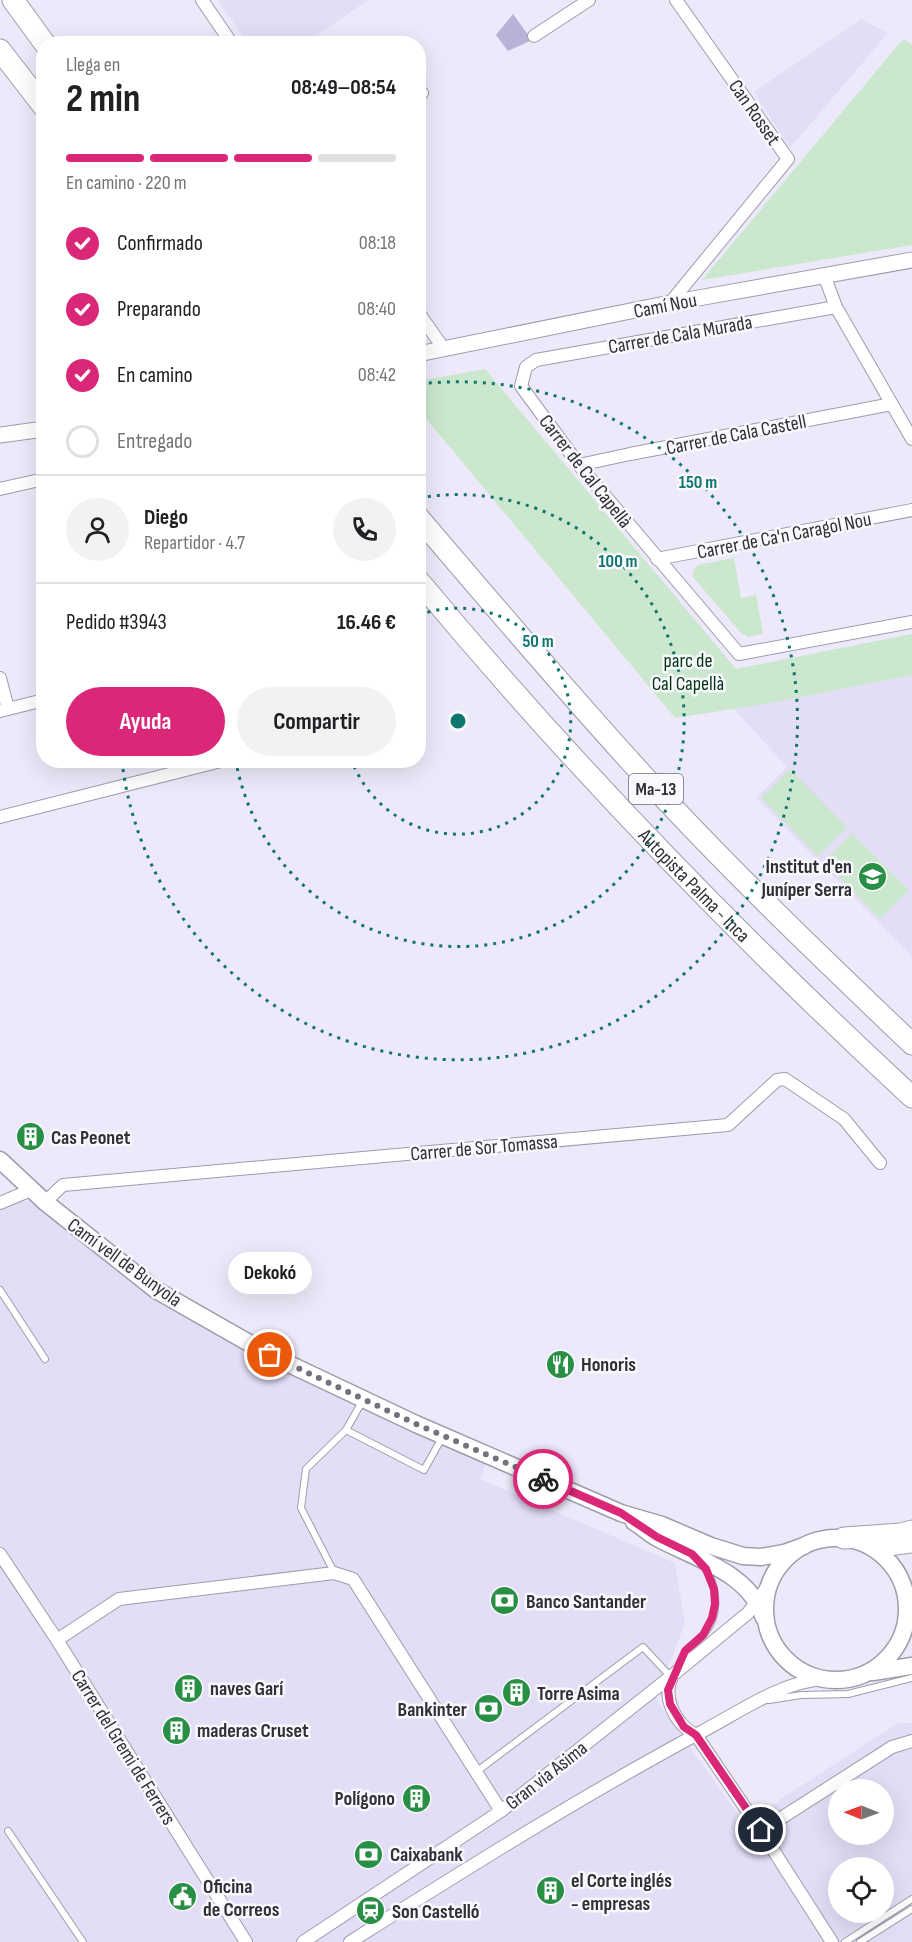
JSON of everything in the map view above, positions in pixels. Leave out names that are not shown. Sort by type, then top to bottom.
[{"type":"highway","points":[[13,0],[39,36]]},
{"type":"highway","points":[[0,50],[36,96]]},
{"type":"highway","name":"Autopista Palma - Inca","points":[[426,526],[529,647],[652,784],[754,891],[912,1044]]},
{"type":"highway","name":"Autopista Palma - Inca","points":[[426,589],[549,729],[695,888],[787,980],[912,1097]]},
{"type":"highway","points":[[844,1538],[901,1534],[912,1531]]},
{"type":"main road","name":"Camí vell de Bunyola","points":[[0,1160],[45,1203],[156,1290],[270,1355],[443,1436],[621,1513]]},
{"type":"main road","points":[[621,1513],[662,1525],[702,1543],[743,1556],[770,1556],[825,1539],[844,1538],[865,1544],[889,1561],[897,1571],[909,1607],[904,1629],[893,1652],[879,1667],[866,1674]]},
{"type":"main road","points":[[621,1513],[657,1537],[732,1577],[747,1590],[757,1602],[775,1646],[791,1664],[801,1671],[824,1679],[845,1679],[912,1666]]},
{"type":"main road","points":[[766,1624],[765,1600],[770,1584],[780,1565],[804,1546]]},
{"type":"street","points":[[202,0],[227,36]]},
{"type":"street","points":[[534,36],[589,0]]},
{"type":"street","name":"Can Rosset","points":[[670,303],[788,159],[676,0]]},
{"type":"street","name":"Camí Nou","points":[[426,352],[670,303],[912,260]]},
{"type":"street","points":[[824,274],[836,307],[912,439]]},
{"type":"street","name":"Carrer de Cala Murada","points":[[526,367],[536,360],[836,307]]},
{"type":"street","points":[[426,323],[444,349]]},
{"type":"street","name":"Carrer de Cal Capellà","points":[[526,367],[521,386],[579,465],[739,654],[912,622]]},
{"type":"street","name":"Carrer de Cala Castell","points":[[579,465],[892,404]]},
{"type":"street","points":[[0,435],[36,430]]},
{"type":"street","points":[[0,489],[36,481]]},
{"type":"street","name":"Carrer de Ca'n Caragol Nou","points":[[657,559],[912,510]]},
{"type":"street","points":[[0,678],[4,710],[36,702]]},
{"type":"street","points":[[0,817],[193,768]]},
{"type":"street","name":"Carrer de Sor Tomassa","points":[[45,1203],[63,1185],[728,1125],[777,1080],[785,1079],[844,1119],[880,1163]]},
{"type":"street","points":[[0,1203],[31,1190]]},
{"type":"street","points":[[865,1544],[888,1548],[912,1545]]},
{"type":"street","name":"Carrer del Gremi de Ferrers","points":[[0,1554],[57,1640],[246,1942]]},
{"type":"street","points":[[57,1640],[119,1599],[334,1573],[353,1579],[501,1811]]},
{"type":"street","name":"Gran via Asima","points":[[303,1942],[501,1811],[748,1613],[770,1584]]},
{"type":"street","points":[[672,1676],[668,1700],[684,1727],[696,1735],[761,1830],[832,1942]]},
{"type":"street","name":"Gran via Asima","points":[[350,1942],[525,1832],[696,1735],[791,1686],[824,1679]]},
{"type":"street","points":[[761,1830],[892,1747],[912,1741]]},
{"type":"lane","points":[[0,1290],[45,1359]]},
{"type":"lane","points":[[334,1573],[301,1508],[306,1469],[346,1430],[364,1399]]},
{"type":"lane","points":[[346,1430],[424,1470],[443,1436]]},
{"type":"lane","points":[[476,1772],[643,1647],[672,1676],[685,1651],[707,1629],[714,1612],[713,1583],[706,1569],[692,1554]]},
{"type":"lane","points":[[759,1701],[801,1695],[848,1694],[912,1678]]},
{"type":"lane","points":[[8,1831],[83,1942]]},
{"type":"lane","points":[[845,1942],[912,1899]]},
{"type":"lane","points":[[860,1942],[912,1909]]},
{"type":"shaded area","points":[[218,0],[368,0],[316,36],[243,36]]},
{"type":"shaded area","points":[[513,14],[532,40],[508,51],[496,35]]},
{"type":"shaded area","points":[[861,19],[888,33],[790,148],[754,92]]},
{"type":"shaded area","name":"Institut d'en Juníper Serra","points":[[912,675],[912,956],[756,798],[787,767],[734,709]]},
{"type":"shaded area","points":[[45,1202],[156,1290],[489,1456],[480,1479],[675,1563],[685,1623],[656,1699],[744,1823],[898,1723],[912,1723],[912,1942],[0,1942],[0,1203]]},
{"type":"green space","points":[[903,39],[912,44],[912,245],[702,280]]},
{"type":"green space","name":"parc de Cal Capellà","points":[[485,369],[736,669],[912,634],[912,675],[765,704],[675,718],[426,418],[426,380]]},
{"type":"green space","points":[[734,558],[741,598],[756,595],[763,634],[748,637],[742,634],[693,577],[693,571],[698,565]]},
{"type":"green space","points":[[790,769],[847,827],[818,856],[761,798]]},
{"type":"green space","points":[[852,833],[909,890],[880,919],[824,861]]},
{"type":"way so far","points":[[270,1355],[416,1424],[543,1479]]},
{"type":"place","name":"Institut d'en Juníper Serra","points":[[873,877]]},
{"type":"place","name":"Cas Peonet","points":[[30,1137]]},
{"type":"place","name":"Dekokó","points":[[270,1355]]},
{"type":"place","name":"Honoris","points":[[560,1364]]},
{"type":"place","name":"Banco Santander","points":[[505,1601]]},
{"type":"place","name":"naves Garí","points":[[189,1688]]},
{"type":"place","name":"Torre Asima","points":[[516,1693]]},
{"type":"place","name":"Bankinter","points":[[488,1709]]},
{"type":"place","name":"maderas Cruset","points":[[176,1730]]},
{"type":"place","name":"Polígono","points":[[416,1798]]},
{"type":"place","name":"Caixabank","points":[[369,1854]]},
{"type":"place","name":"el Corte inglés - empresas","points":[[550,1891]]},
{"type":"place","name":"Oficina de Correos","points":[[182,1897]]},
{"type":"place","name":"Son Castelló","points":[[371,1911]]},
{"type":"route","points":[[543,1479],[621,1513],[657,1537],[692,1554],[706,1569],[713,1583],[714,1612],[703,1635],[685,1651],[681,1658],[669,1686],[668,1700],[684,1727],[696,1735],[761,1830]]}]
